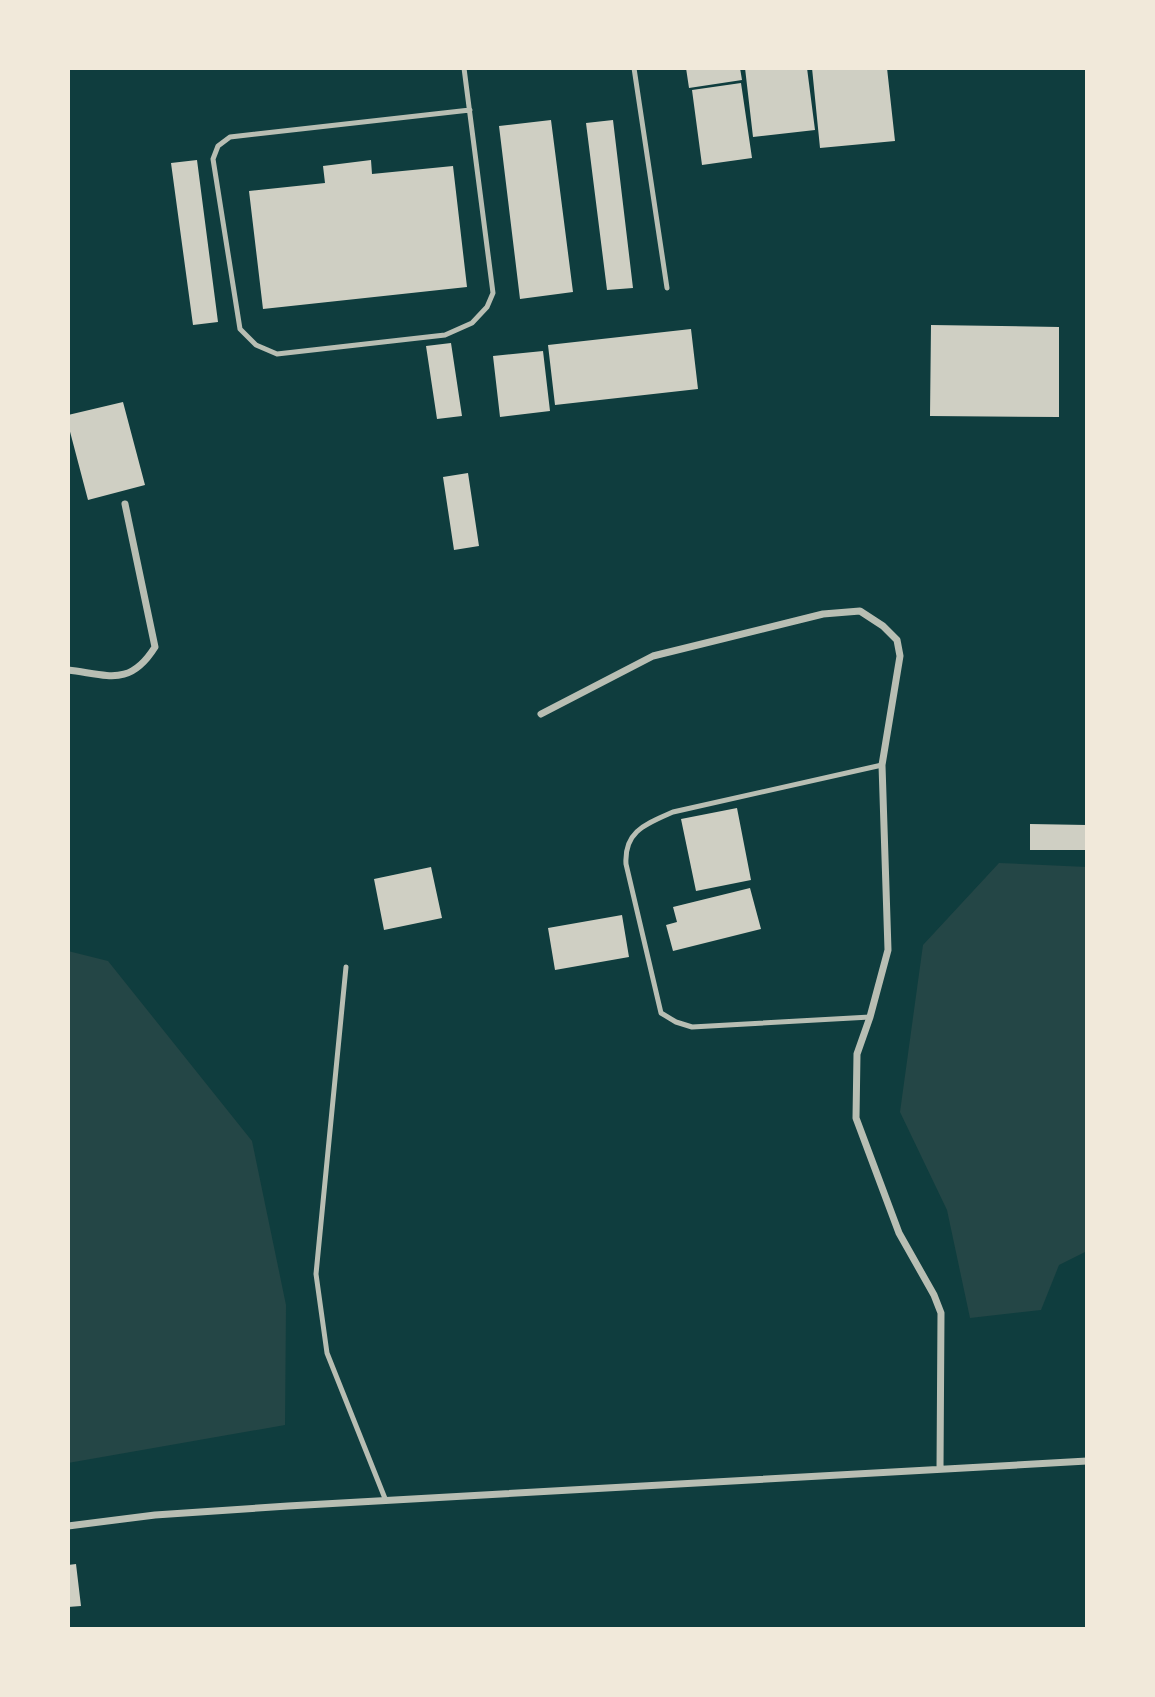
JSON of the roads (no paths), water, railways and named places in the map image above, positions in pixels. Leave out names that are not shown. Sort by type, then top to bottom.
[{"type":"street","points":[[68,670],[121,676],[132,672],[147,660],[155,647],[125,504]]},
{"type":"street","points":[[541,714],[653,656],[823,614],[860,611],[883,626],[897,640],[900,656],[882,765],[888,950],[857,1054],[856,1118],[899,1233],[942,1313],[940,1469]]},
{"type":"street","points":[[68,1526],[155,1515],[288,1506],[1087,1461]]},
{"type":"lane","points":[[464,68],[470,110],[493,293],[487,307],[472,323],[445,335],[277,354],[256,345],[240,329],[213,159],[218,146],[230,137],[470,110]]},
{"type":"lane","points":[[634,68],[667,288]]},
{"type":"lane","points":[[870,1017],[692,1027],[661,1013],[625,850],[633,836],[646,824],[673,812],[882,765]]},
{"type":"lane","points":[[346,967],[316,1274],[327,1353],[386,1500]]}]
